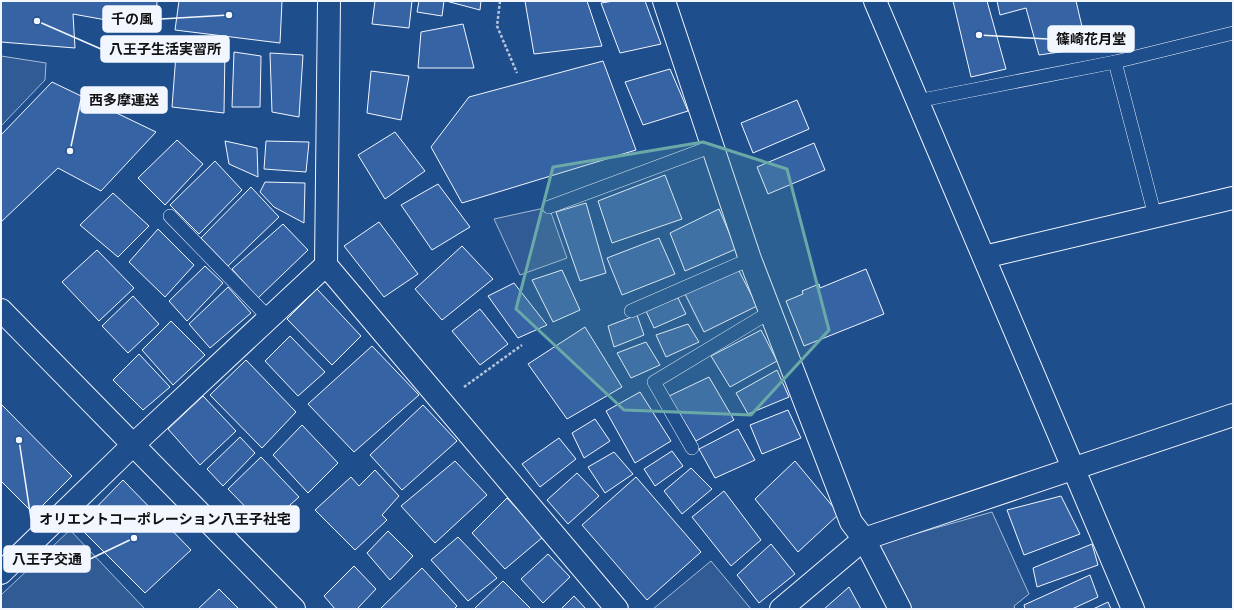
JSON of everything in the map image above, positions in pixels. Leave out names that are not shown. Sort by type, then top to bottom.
[{"type":"street","points":[[329,1],[326,265],[616,609]]},
{"type":"street","points":[[664,1],[750,259],[851,522],[864,539],[900,609]]},
{"type":"street","points":[[875,1],[1133,609]]},
{"type":"street","points":[[984,257],[1233,198]]},
{"type":"street","points":[[1,573],[134,444],[326,265]]},
{"type":"street","points":[[1,310],[134,444],[294,609]]},
{"type":"street","points":[[780,609],[864,539],[1233,415]]},
{"type":"lane","points":[[917,101],[1115,62],[1233,33]]},
{"type":"lane","points":[[1115,62],[1154,216]]},
{"type":"lane","points":[[549,207],[713,146]]},
{"type":"lane","points":[[170,216],[269,318]]},
{"type":"lane","points":[[631,311],[750,259]]},
{"type":"lane","points":[[692,448],[654,382],[770,312]]},
{"type":"path","points":[[500,1],[497,26],[517,72]]},
{"type":"path","points":[[458,392],[522,345]]},
{"type":"highlighted area","points":[[703,142],[787,169],[829,330],[751,415],[624,410],[516,309],[553,167]]},
{"type":"shaded area","points":[[1,56],[46,63],[45,80],[1,126]]},
{"type":"shaded area","points":[[549,207],[567,258],[520,275],[494,219]]},
{"type":"shaded area","points":[[992,512],[1029,594],[1014,606],[1015,609],[909,609],[876,545]]},
{"type":"shaded area","points":[[70,530],[145,609],[1,609],[1,595]]},
{"type":"shaded area","points":[[711,561],[751,609],[653,609]]},
{"type":"building","points":[[1,1],[157,1],[156,29],[73,14],[75,48],[1,42]]},
{"type":"building","points":[[179,1],[282,1],[280,43],[175,30]]},
{"type":"building","points":[[375,1],[412,1],[409,28],[372,24]]},
{"type":"building","points":[[419,1],[444,1],[442,16],[417,12]]},
{"type":"building","points":[[446,1],[481,1],[480,10]]},
{"type":"building","points":[[525,1],[587,1],[602,46],[534,54]]},
{"type":"building","points":[[614,1],[645,1],[661,44],[620,53],[601,3]]},
{"type":"building","points":[[953,1],[987,1],[1006,69],[971,77]]},
{"type":"building","points":[[997,1],[1076,1],[1087,48],[1039,55],[1026,8],[1000,15]]},
{"type":"building","points":[[463,24],[474,68],[418,68],[421,32]]},
{"type":"building","points":[[177,41],[225,49],[224,113],[172,107]]},
{"type":"building","points":[[234,52],[261,56],[260,107],[232,107]]},
{"type":"building","points":[[270,53],[303,55],[299,117],[272,112]]},
{"type":"building","points":[[603,61],[636,150],[462,203],[431,147],[469,97]]},
{"type":"building","points":[[670,69],[688,111],[643,125],[625,82]]},
{"type":"building","points":[[371,71],[409,76],[401,120],[367,113]]},
{"type":"building","points":[[52,82],[156,132],[101,191],[58,168],[1,222],[1,135]]},
{"type":"building","points":[[797,100],[809,129],[753,153],[741,123]]},
{"type":"building","points":[[395,132],[425,171],[385,199],[358,155]]},
{"type":"building","points":[[177,140],[203,164],[165,205],[138,178]]},
{"type":"building","points":[[225,141],[257,148],[258,177],[229,164]]},
{"type":"building","points":[[266,141],[309,142],[306,172],[264,169]]},
{"type":"building","points":[[814,143],[825,170],[768,194],[757,167]]},
{"type":"building","points":[[215,161],[242,190],[199,234],[170,205]]},
{"type":"building","points":[[665,175],[682,219],[612,243],[598,201]]},
{"type":"building","points":[[265,182],[305,183],[304,223],[274,207],[260,192]]},
{"type":"building","points":[[438,184],[470,227],[432,250],[401,205]]},
{"type":"building","points":[[251,187],[279,217],[228,266],[201,238]]},
{"type":"building","points":[[113,193],[149,226],[118,257],[80,225]]},
{"type":"building","points":[[586,203],[606,273],[580,281],[556,212]]},
{"type":"building","points":[[719,209],[736,249],[685,271],[670,233]]},
{"type":"building","points":[[379,222],[418,274],[384,297],[344,246]]},
{"type":"building","points":[[283,224],[308,250],[258,298],[232,269]]},
{"type":"building","points":[[158,229],[194,265],[165,297],[129,262]]},
{"type":"building","points":[[659,238],[675,274],[622,295],[607,258]]},
{"type":"building","points":[[462,246],[493,279],[442,320],[415,289]]},
{"type":"building","points":[[97,250],[134,288],[99,321],[62,282]]},
{"type":"building","points":[[205,266],[223,283],[187,321],[169,301]]},
{"type":"building","points":[[737,267],[757,306],[704,332],[684,292]]},
{"type":"building","points":[[866,269],[884,314],[804,346],[786,301],[803,294],[802,291],[819,284],[820,288]]},
{"type":"building","points":[[562,270],[580,310],[553,322],[532,280]]},
{"type":"building","points":[[514,283],[547,325],[518,338],[488,296]]},
{"type":"building","points":[[228,287],[251,313],[210,348],[189,324]]},
{"type":"building","points":[[317,289],[361,336],[332,365],[287,319]]},
{"type":"building","points":[[133,296],[159,324],[128,353],[102,326]]},
{"type":"building","points":[[678,298],[686,314],[654,328],[645,309]]},
{"type":"building","points":[[480,309],[508,344],[480,365],[452,331]]},
{"type":"building","points":[[637,315],[644,335],[614,347],[608,326]]},
{"type":"building","points":[[171,321],[205,355],[173,385],[142,350]]},
{"type":"building","points":[[688,324],[699,342],[666,357],[656,335]]},
{"type":"building","points":[[585,327],[622,387],[567,419],[528,364]]},
{"type":"building","points":[[761,330],[777,361],[730,387],[711,356]]},
{"type":"building","points":[[290,336],[325,372],[298,396],[265,361]]},
{"type":"building","points":[[646,342],[660,365],[631,378],[617,353]]},
{"type":"building","points":[[372,346],[419,395],[354,452],[308,404]]},
{"type":"building","points":[[139,354],[170,387],[143,410],[113,380]]},
{"type":"building","points":[[246,360],[296,412],[262,448],[210,395]]},
{"type":"building","points":[[777,370],[789,397],[748,414],[736,393]]},
{"type":"building","points":[[709,377],[734,420],[696,441],[669,396]]},
{"type":"building","points":[[640,392],[671,441],[635,463],[606,411]]},
{"type":"building","points":[[203,396],[236,431],[200,465],[168,429]]},
{"type":"building","points":[[1,404],[72,476],[34,514],[1,481]]},
{"type":"building","points":[[423,405],[457,441],[402,490],[370,455]]},
{"type":"building","points":[[788,410],[801,438],[762,454],[750,425]]},
{"type":"building","points":[[595,419],[610,441],[584,458],[572,433]]},
{"type":"building","points":[[302,425],[338,463],[308,493],[273,455]]},
{"type":"building","points":[[738,429],[755,460],[715,478],[699,449]]},
{"type":"building","points":[[240,437],[255,453],[223,486],[207,469]]},
{"type":"building","points":[[559,438],[576,459],[540,487],[522,464]]},
{"type":"building","points":[[672,451],[683,466],[655,486],[644,469]]},
{"type":"building","points":[[614,452],[633,474],[605,493],[588,467]]},
{"type":"building","points":[[261,457],[299,497],[265,527],[228,489]]},
{"type":"building","points":[[455,461],[487,495],[435,543],[401,506]]},
{"type":"building","points":[[795,461],[839,514],[798,552],[755,499]]},
{"type":"building","points":[[691,468],[712,489],[682,514],[664,491]]},
{"type":"building","points":[[375,470],[399,496],[382,515],[387,520],[355,550],[315,510],[351,477],[359,486]]},
{"type":"building","points":[[577,473],[599,496],[568,524],[547,500]]},
{"type":"building","points":[[636,477],[701,552],[647,600],[582,525]]},
{"type":"building","points":[[123,480],[191,550],[145,593],[78,526]]},
{"type":"building","points":[[724,491],[761,540],[731,566],[692,517]]},
{"type":"building","points":[[1061,496],[1080,534],[1024,555],[1007,510]]},
{"type":"building","points":[[507,498],[543,537],[505,569],[472,533]]},
{"type":"building","points":[[388,531],[413,556],[390,580],[367,553]]},
{"type":"building","points":[[458,537],[497,578],[468,601],[431,560]]},
{"type":"building","points":[[771,544],[795,574],[759,603],[737,575]]},
{"type":"building","points":[[1092,544],[1098,565],[1037,587],[1033,568]]},
{"type":"building","points":[[548,554],[570,577],[543,603],[521,579]]},
{"type":"building","points":[[354,566],[376,589],[357,609],[335,609],[324,596]]},
{"type":"building","points":[[422,568],[457,606],[454,609],[380,609]]},
{"type":"building","points":[[1090,575],[1098,597],[1072,609],[1025,609],[1024,605]]},
{"type":"building","points":[[503,581],[531,609],[475,608]]},
{"type":"building","points":[[849,587],[861,609],[824,609]]},
{"type":"building","points":[[219,589],[239,609],[198,609]]},
{"type":"building","points":[[574,596],[586,609],[561,609]]},
{"type":"building","points":[[1108,602],[1111,609],[1093,609]]},
{"type":"place","name":"千の風","points":[[229,15]]},
{"type":"place","name":"八王子生活実習所","points":[[37,21]]},
{"type":"place","name":"篠崎花月堂","points":[[979,35]]},
{"type":"place","name":"西多摩運送","points":[[70,151]]},
{"type":"place","name":"オリエントコーポレーション八王子社宅","points":[[19,440]]},
{"type":"place","name":"八王子交通","points":[[134,538]]}]
